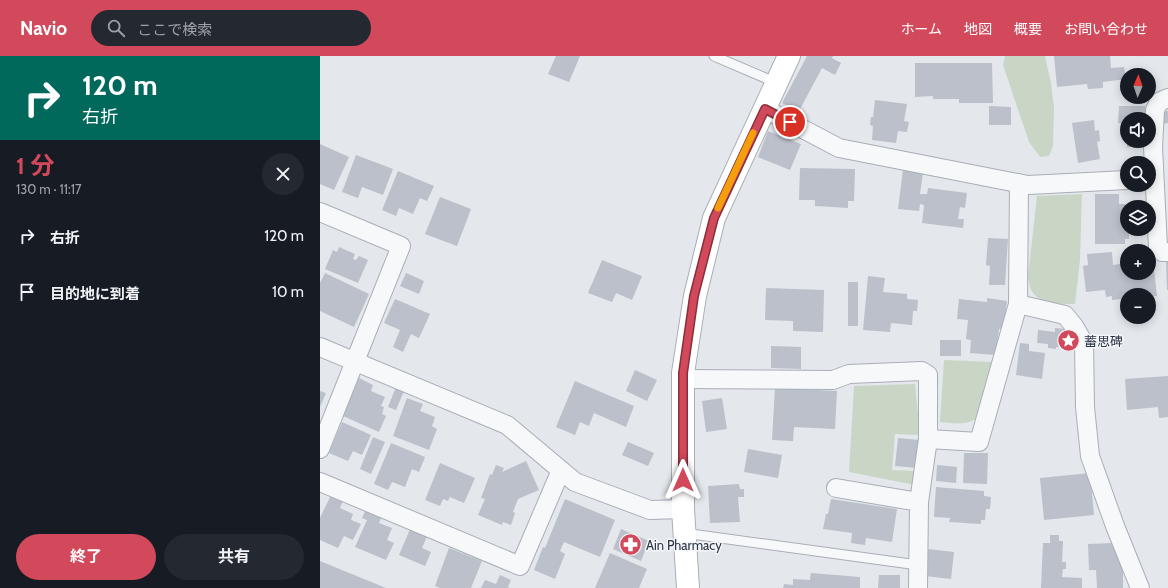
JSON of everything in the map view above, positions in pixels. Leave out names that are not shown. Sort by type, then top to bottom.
[{"type":"street","points":[[688,588],[683,509],[683,373],[694,296],[714,218],[789,56]]},
{"type":"street","points":[[1152,156],[1156,110],[1159,102],[1168,98]]},
{"type":"street","points":[[765,109],[840,148],[1028,185],[1120,180]]},
{"type":"street","points":[[928,439],[979,442],[1018,304],[1019,183]]},
{"type":"street","points":[[1153,192],[1158,247],[1162,252],[1168,252]]},
{"type":"street","points":[[320,212],[401,246],[320,449]]},
{"type":"street","points":[[1018,304],[1065,315],[1074,326],[1084,343],[1085,408],[1090,456],[1115,526],[1140,588]]},
{"type":"street","points":[[320,347],[507,425],[575,482],[650,510],[683,509]]},
{"type":"street","points":[[683,379],[833,380],[850,374],[922,371],[928,375],[928,439],[919,502],[918,588]]},
{"type":"street","points":[[320,482],[520,566],[561,470]]},
{"type":"street","points":[[836,488],[919,502]]},
{"type":"lane","points":[[714,56],[777,83]]},
{"type":"lane","points":[[684,534],[918,565]]},
{"type":"green space","points":[[1005,56],[1046,56],[1054,108],[1053,146],[1049,156],[1040,157],[1029,142],[1003,65]]},
{"type":"green space","points":[[1082,194],[1080,260],[1075,304],[1055,303],[1043,300],[1033,293],[1028,277],[1037,196]]},
{"type":"green space","points":[[944,360],[993,362],[979,417],[970,422],[940,422]]},
{"type":"green space","points":[[915,384],[920,435],[895,434],[892,470],[917,471],[915,485],[849,472],[854,386]]},
{"type":"building","points":[[556,56],[580,56],[569,82],[548,74]]},
{"type":"building","points":[[807,56],[833,56],[832,58],[841,63],[835,75],[822,68],[799,111],[782,103]]},
{"type":"building","points":[[1054,56],[1110,56],[1111,68],[1124,67],[1120,68],[1120,80],[1103,82],[1103,88],[1088,89],[1087,84],[1057,87]]},
{"type":"building","points":[[915,63],[992,63],[993,103],[959,103],[959,99],[933,99],[933,96],[915,97]]},
{"type":"building","points":[[875,100],[907,104],[904,121],[909,122],[907,132],[898,131],[896,143],[872,140],[873,126],[870,125],[871,117],[873,117]]},
{"type":"building","points":[[989,106],[1011,107],[1011,125],[989,125]]},
{"type":"building","points":[[1119,106],[1145,106],[1145,112],[1120,112],[1120,123],[1118,123]]},
{"type":"building","points":[[1163,111],[1168,111],[1168,123],[1164,124]]},
{"type":"building","points":[[1094,120],[1095,131],[1099,130],[1100,141],[1097,142],[1100,159],[1078,163],[1072,123]]},
{"type":"building","points":[[768,131],[801,144],[790,170],[758,157]]},
{"type":"building","points":[[320,144],[349,157],[334,190],[320,184]]},
{"type":"building","points":[[356,155],[393,169],[383,195],[362,187],[358,198],[342,192]]},
{"type":"building","points":[[800,168],[855,169],[854,201],[848,201],[848,208],[815,206],[815,200],[799,200]]},
{"type":"building","points":[[903,170],[923,172],[920,194],[927,194],[928,188],[967,193],[965,208],[960,207],[958,219],[964,219],[963,228],[922,223],[924,205],[920,204],[919,211],[898,209]]},
{"type":"building","points":[[398,171],[434,186],[427,201],[420,198],[413,214],[399,208],[396,216],[382,210]]},
{"type":"building","points":[[1095,194],[1119,194],[1120,236],[1129,236],[1129,239],[1125,239],[1125,244],[1095,244]]},
{"type":"building","points":[[440,197],[471,209],[457,246],[425,234]]},
{"type":"building","points":[[988,238],[1008,239],[1005,285],[989,285],[990,266],[986,265]]},
{"type":"building","points":[[339,247],[355,254],[353,259],[356,260],[359,256],[368,260],[358,283],[325,269],[333,250],[337,252]]},
{"type":"building","points":[[1112,252],[1113,265],[1120,264],[1120,280],[1155,280],[1157,296],[1156,288],[1120,288],[1120,299],[1112,300],[1112,296],[1106,297],[1105,290],[1086,292],[1083,266],[1088,265],[1087,254]]},
{"type":"building","points":[[602,260],[642,276],[632,300],[616,293],[612,302],[588,293]]},
{"type":"building","points":[[1166,260],[1168,260],[1168,290],[1167,290]]},
{"type":"building","points":[[325,273],[369,294],[354,327],[320,311],[320,283]]},
{"type":"building","points":[[406,273],[424,281],[419,294],[400,286]]},
{"type":"building","points":[[868,276],[885,278],[883,292],[907,294],[907,299],[918,300],[917,311],[913,311],[912,325],[891,323],[890,332],[863,330]]},
{"type":"building","points":[[848,282],[858,282],[858,326],[848,326]]},
{"type":"building","points":[[766,288],[824,290],[823,332],[793,331],[793,321],[765,320]]},
{"type":"building","points":[[987,298],[1007,301],[1004,329],[999,329],[996,355],[970,353],[971,340],[966,339],[968,320],[957,319],[959,299],[987,302]]},
{"type":"building","points":[[395,299],[430,314],[419,338],[411,334],[403,352],[393,347],[400,330],[384,323]]},
{"type":"building","points":[[1055,328],[1065,329],[1063,347],[1056,347],[1056,349],[1048,348],[1048,344],[1037,343],[1038,330],[1055,332]]},
{"type":"building","points":[[940,340],[961,340],[961,356],[940,356]]},
{"type":"building","points":[[1020,343],[1029,344],[1029,351],[1045,353],[1042,379],[1016,375]]},
{"type":"building","points":[[771,346],[801,347],[801,369],[771,368]]},
{"type":"building","points":[[635,370],[657,380],[647,401],[626,391]]},
{"type":"building","points":[[1168,376],[1168,417],[1159,418],[1158,407],[1127,410],[1125,379]]},
{"type":"building","points":[[359,378],[373,385],[371,391],[385,397],[381,406],[384,407],[382,414],[386,416],[379,432],[343,416]]},
{"type":"building","points":[[575,381],[634,406],[626,427],[594,413],[589,426],[580,422],[575,435],[556,427]]},
{"type":"building","points":[[396,387],[404,391],[396,410],[388,407]]},
{"type":"building","points":[[775,388],[837,391],[835,429],[794,427],[793,441],[772,440]]},
{"type":"building","points":[[320,391],[326,393],[320,407]]},
{"type":"building","points":[[407,398],[423,404],[420,411],[435,417],[432,426],[437,429],[429,450],[393,436]]},
{"type":"building","points":[[722,398],[727,429],[706,432],[702,401]]},
{"type":"building","points":[[342,422],[371,435],[362,455],[353,451],[348,461],[329,453]]},
{"type":"building","points":[[373,437],[385,442],[371,474],[360,469]]},
{"type":"building","points":[[898,438],[920,440],[917,468],[895,466]]},
{"type":"building","points":[[628,442],[654,453],[648,466],[622,455]]},
{"type":"building","points":[[391,443],[425,457],[419,472],[412,469],[405,487],[392,482],[388,490],[374,484]]},
{"type":"building","points":[[748,449],[782,455],[778,478],[744,472]]},
{"type":"building","points":[[964,453],[988,453],[987,484],[963,483]]},
{"type":"building","points":[[526,461],[539,490],[518,499],[513,512],[515,513],[511,525],[503,522],[502,525],[478,515],[485,499],[481,498],[490,474],[492,475],[496,465],[504,468],[502,472]]},
{"type":"building","points":[[440,463],[475,478],[464,503],[450,497],[448,501],[443,499],[440,506],[425,500]]},
{"type":"building","points":[[937,465],[957,467],[956,483],[936,481]]},
{"type":"building","points":[[1090,473],[1094,515],[1044,520],[1040,478]]},
{"type":"building","points":[[739,484],[740,489],[744,489],[744,497],[738,497],[740,522],[710,523],[708,486]]},
{"type":"building","points":[[936,487],[984,491],[984,496],[991,497],[990,509],[986,509],[985,520],[981,520],[981,524],[949,522],[950,518],[934,517]]},
{"type":"building","points":[[331,495],[343,501],[340,508],[353,514],[351,520],[361,524],[353,540],[344,536],[338,548],[320,540],[320,518]]},
{"type":"building","points":[[565,499],[615,520],[600,557],[564,542],[560,551],[565,554],[555,579],[534,570],[543,547],[545,548]]},
{"type":"building","points":[[831,499],[897,509],[892,542],[866,538],[865,545],[851,543],[852,533],[823,529]]},
{"type":"building","points":[[366,509],[382,516],[379,523],[392,528],[387,540],[394,543],[386,560],[355,547],[367,520],[362,518]]},
{"type":"building","points":[[411,527],[428,534],[422,548],[431,552],[425,566],[399,555]]},
{"type":"building","name":"Ain Pharmacy","points":[[621,529],[649,541],[641,561],[613,549]]},
{"type":"building","points":[[1050,535],[1059,535],[1059,541],[1063,541],[1062,562],[1066,562],[1066,569],[1063,569],[1062,577],[1082,578],[1082,588],[1041,588],[1043,543],[1050,543]]},
{"type":"building","points":[[1113,543],[1123,567],[1123,588],[1097,588],[1096,570],[1089,570],[1088,544]]},
{"type":"building","points":[[449,548],[482,561],[471,588],[440,588],[435,586]]},
{"type":"building","points":[[928,549],[954,552],[951,579],[925,576]]},
{"type":"building","points":[[610,553],[647,569],[639,588],[595,588]]},
{"type":"building","points":[[320,561],[386,588],[320,588]]},
{"type":"building","points":[[811,573],[860,577],[860,588],[783,588],[784,584],[793,585],[793,579],[810,580]]},
{"type":"building","points":[[500,575],[511,580],[508,587],[510,588],[481,588],[485,580],[496,584]]},
{"type":"building","points":[[879,575],[900,575],[900,588],[878,588]]},
{"type":"slow traffic","points":[[718,208],[753,133]]},
{"type":"place","name":"蓄思碑","points":[[1068,341]]},
{"type":"place","name":"Ain Pharmacy","points":[[631,545]]},
{"type":"route","points":[[683,480],[683,373],[694,296],[714,218],[765,109],[790,122]]}]
